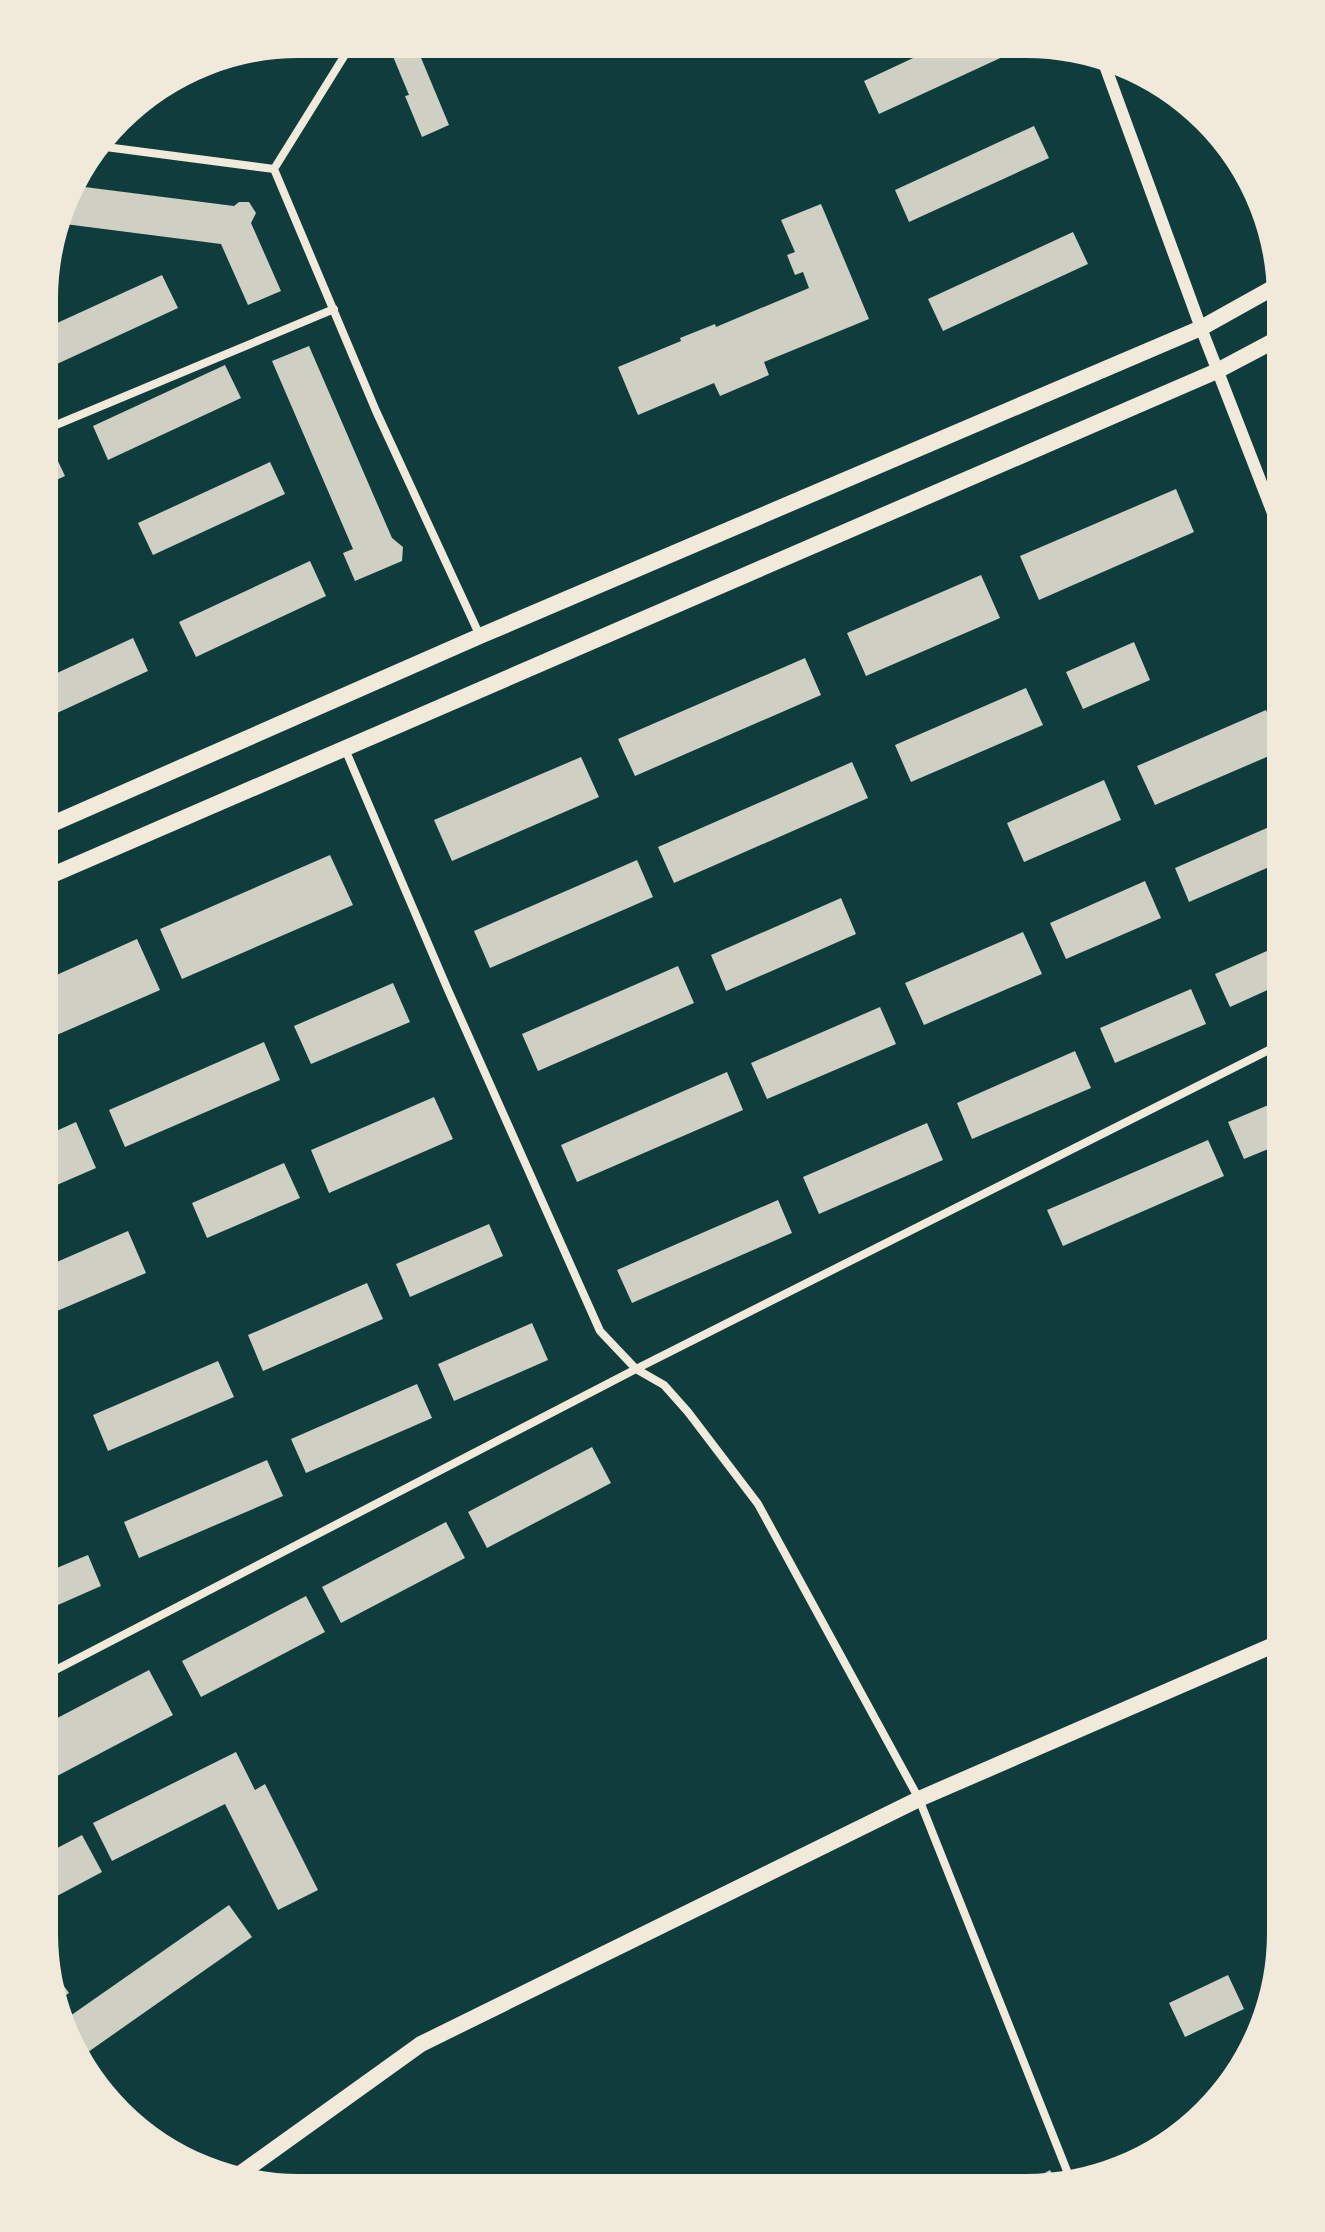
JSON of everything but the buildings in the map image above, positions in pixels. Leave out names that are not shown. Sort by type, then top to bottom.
[{"type":"main road","points":[[56,822],[480,636],[1201,328],[1268,290]]},
{"type":"main road","points":[[56,873],[1217,371],[1269,343]]},
{"type":"main road","points":[[246,2170],[421,2044],[919,1799],[1268,1647]]},
{"type":"street","points":[[274,169],[344,57]]},
{"type":"street","points":[[1107,70],[1269,503]]},
{"type":"street","points":[[110,148],[274,169]]},
{"type":"street","points":[[274,169],[376,411],[480,636]]},
{"type":"street","points":[[56,425],[334,309]]},
{"type":"street","points":[[345,749],[600,1331],[636,1369],[664,1385],[758,1504],[919,1799],[1067,2172]]},
{"type":"street","points":[[56,1670],[636,1369],[1269,1050]]}]
